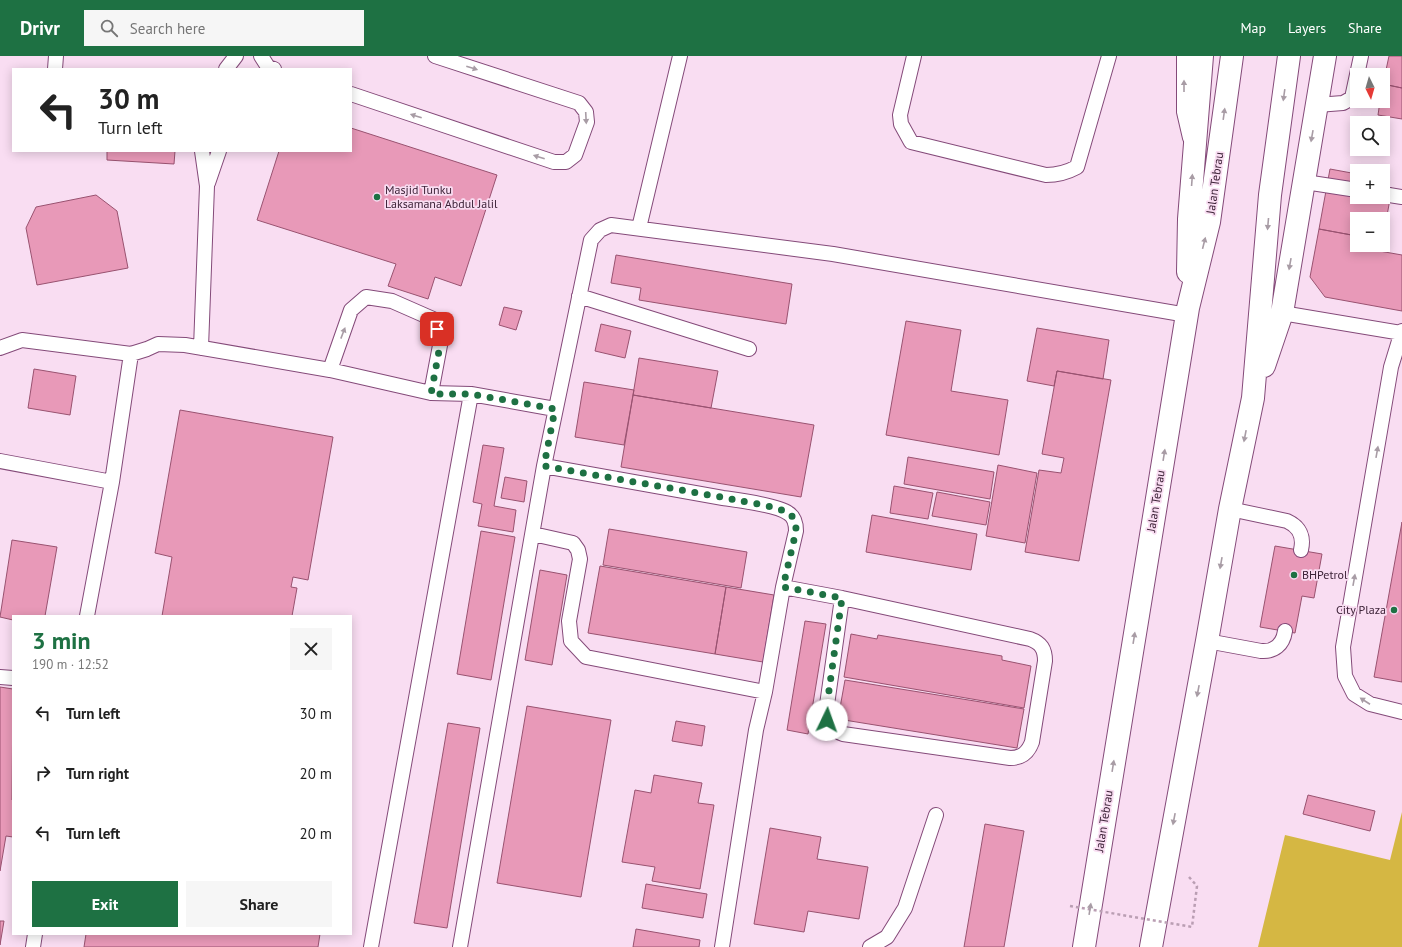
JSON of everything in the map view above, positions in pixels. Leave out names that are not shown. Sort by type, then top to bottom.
[{"type":"highway","points":[[1187,311],[1189,219],[1202,56]]},
{"type":"highway","name":"Jalan Tebrau","points":[[1084,947],[1187,311],[1209,222],[1232,56]]},
{"type":"highway","points":[[1150,947],[1230,509],[1253,398],[1270,195],[1289,56]]},
{"type":"highway","points":[[1253,398],[1282,313],[1325,56]]},
{"type":"lane","points":[[55,68],[56,56]]},
{"type":"lane","points":[[227,68],[236,56]]},
{"type":"lane","points":[[352,94],[554,162],[566,162],[575,155],[587,122],[586,112],[579,103],[435,56]]},
{"type":"lane","points":[[639,228],[680,56]]},
{"type":"lane","points":[[914,56],[900,115],[901,124],[911,142],[1046,175],[1056,175],[1067,173],[1077,167],[1109,56]]},
{"type":"lane","points":[[1184,56],[1184,112],[1194,152]]},
{"type":"lane","points":[[1317,105],[1343,103],[1352,98],[1361,56]]},
{"type":"lane","points":[[201,348],[207,186],[202,152]]},
{"type":"lane","points":[[207,186],[219,152]]},
{"type":"lane","points":[[1304,182],[1350,189]]},
{"type":"lane","points":[[1390,195],[1402,197]]},
{"type":"lane","points":[[460,947],[555,409],[591,240],[600,230],[611,225],[833,254],[1187,311]]},
{"type":"lane","points":[[579,296],[749,349]]},
{"type":"lane","points":[[330,370],[352,310],[366,297],[392,301],[434,319],[441,340],[431,394]]},
{"type":"lane","points":[[1282,313],[1402,333],[1391,367],[1343,647],[1345,676],[1354,694],[1370,704],[1402,712]]},
{"type":"lane","points":[[0,348],[22,340],[131,354],[147,350],[158,344],[186,345],[330,370],[431,394],[471,394],[555,409]]},
{"type":"lane","points":[[87,615],[112,482],[131,354]]},
{"type":"lane","points":[[371,947],[471,394]]},
{"type":"lane","points":[[0,461],[112,482]]},
{"type":"lane","points":[[544,466],[781,509],[788,512],[793,517],[796,524],[796,531],[783,587],[765,692],[756,730],[724,947]]},
{"type":"lane","points":[[1230,509],[1287,521],[1294,524],[1302,537],[1301,550]]},
{"type":"lane","points":[[533,534],[573,542],[578,550],[580,560],[569,621],[571,640],[586,657],[765,692]]},
{"type":"lane","points":[[783,587],[842,598],[1030,638],[1037,641],[1045,653],[1045,661],[1032,742],[1029,749],[1017,758],[1010,758],[836,732],[830,727],[826,712],[842,598]]},
{"type":"lane","points":[[1207,641],[1261,651],[1269,651],[1276,648],[1281,642],[1285,631]]},
{"type":"lane","points":[[0,677],[12,678]]},
{"type":"lane","points":[[870,947],[887,938],[905,908],[936,815]]},
{"type":"lane","points":[[33,947],[35,935]]},
{"type":"path","points":[[1070,906],[1192,927],[1198,886]]},
{"type":"shaded area","points":[[1402,812],[1402,947],[1258,947],[1285,835],[1390,860]]},
{"type":"building","points":[[1389,56],[1402,56],[1402,88],[1390,85],[1390,68],[1386,68]]},
{"type":"building","points":[[1390,85],[1402,88],[1402,119],[1378,115],[1379,108],[1390,108]]},
{"type":"building","name":"Masjid Tunku Laksamana Abdul Jalil","points":[[352,128],[497,175],[461,286],[435,277],[428,299],[388,286],[396,264],[257,220],[279,152],[352,152]]},
{"type":"building","points":[[107,152],[175,152],[174,164],[107,160]]},
{"type":"building","points":[[1330,169],[1350,173],[1350,204],[1389,204],[1388,212],[1350,212],[1350,235],[1319,229]]},
{"type":"building","points":[[1390,188],[1392,188],[1390,199]]},
{"type":"building","points":[[96,195],[117,211],[128,268],[37,285],[26,228],[36,207]]},
{"type":"building","points":[[1319,229],[1350,235],[1350,252],[1385,252],[1402,255],[1402,311],[1325,297],[1310,277]]},
{"type":"building","points":[[616,255],[792,284],[786,324],[639,300],[641,288],[611,283]]},
{"type":"building","points":[[504,307],[522,311],[516,330],[499,325]]},
{"type":"building","points":[[906,321],[961,330],[951,391],[1008,400],[999,455],[886,435]]},
{"type":"building","points":[[601,324],[631,331],[625,358],[595,351]]},
{"type":"building","points":[[1037,328],[1109,340],[1103,379],[1057,371],[1054,386],[1027,381]]},
{"type":"building","points":[[639,358],[718,371],[711,408],[633,395]]},
{"type":"building","points":[[34,369],[76,376],[70,415],[28,408]]},
{"type":"building","points":[[1057,371],[1111,380],[1079,561],[1025,552],[1039,470],[1061,473],[1064,458],[1042,454]]},
{"type":"building","points":[[584,382],[634,390],[624,445],[575,437]]},
{"type":"building","points":[[633,395],[814,425],[801,497],[621,467]]},
{"type":"building","points":[[180,410],[333,437],[308,580],[293,577],[291,587],[297,588],[292,615],[162,615],[172,557],[155,553]]},
{"type":"building","points":[[483,445],[504,448],[494,506],[516,510],[513,532],[478,526],[482,504],[473,502]]},
{"type":"building","points":[[908,457],[994,472],[990,499],[904,484]]},
{"type":"building","points":[[998,465],[1037,473],[1025,543],[986,536]]},
{"type":"building","points":[[505,477],[527,481],[524,502],[501,498]]},
{"type":"building","points":[[894,486],[933,493],[928,519],[890,513]]},
{"type":"building","points":[[937,492],[990,502],[986,525],[932,516]]},
{"type":"building","points":[[872,515],[977,534],[971,570],[866,552]]},
{"type":"building","name":"City Plaza","points":[[1402,522],[1402,682],[1374,677]]},
{"type":"building","points":[[609,529],[747,552],[741,588],[603,565]]},
{"type":"building","points":[[481,531],[515,537],[491,680],[457,674]]},
{"type":"building","points":[[12,540],[57,547],[45,615],[12,615],[12,620],[0,617]]},
{"type":"building","name":"BHPetrol","points":[[1275,546],[1322,554],[1314,598],[1302,596],[1295,633],[1260,627]]},
{"type":"building","points":[[600,566],[726,587],[715,654],[588,633]]},
{"type":"building","points":[[540,570],[567,575],[552,665],[525,660]]},
{"type":"building","points":[[726,587],[774,595],[763,662],[715,654]]},
{"type":"building","points":[[805,621],[826,624],[808,734],[787,730]]},
{"type":"building","points":[[851,634],[877,639],[878,635],[1002,656],[1002,660],[1031,666],[1024,708],[844,677]]},
{"type":"building","points":[[845,680],[1024,709],[1017,748],[838,719]]},
{"type":"building","points":[[0,687],[12,689],[12,837],[6,836],[0,871]]},
{"type":"building","points":[[527,706],[611,720],[581,897],[497,883]]},
{"type":"building","points":[[676,721],[705,726],[702,746],[672,741]]},
{"type":"building","points":[[448,723],[480,728],[447,928],[414,923]]},
{"type":"building","points":[[654,775],[702,783],[698,803],[714,805],[700,889],[652,881],[655,867],[622,862],[635,790],[651,793]]},
{"type":"building","points":[[1308,795],[1375,811],[1370,831],[1303,814]]},
{"type":"building","points":[[985,824],[1024,831],[1004,947],[964,947]]},
{"type":"building","points":[[770,828],[821,837],[817,859],[868,867],[859,919],[808,911],[804,932],[754,924]]},
{"type":"building","points":[[646,884],[707,894],[703,918],[642,908]]},
{"type":"building","points":[[0,921],[4,921],[0,945]]},
{"type":"building","points":[[636,929],[700,940],[699,947],[633,947]]},
{"type":"building","points":[[86,935],[320,935],[318,947],[84,947]]},
{"type":"place","name":"Masjid Tunku Laksamana Abdul Jalil","points":[[377,197]]},
{"type":"place","name":"BHPetrol","points":[[1294,575]]},
{"type":"place","name":"City Plaza","points":[[1394,610]]},
{"type":"route","points":[[437,329],[441,340],[431,394],[471,394],[555,409],[544,466],[781,509],[788,512],[793,517],[796,524],[796,531],[783,587],[842,598],[826,712],[827,720]]}]
